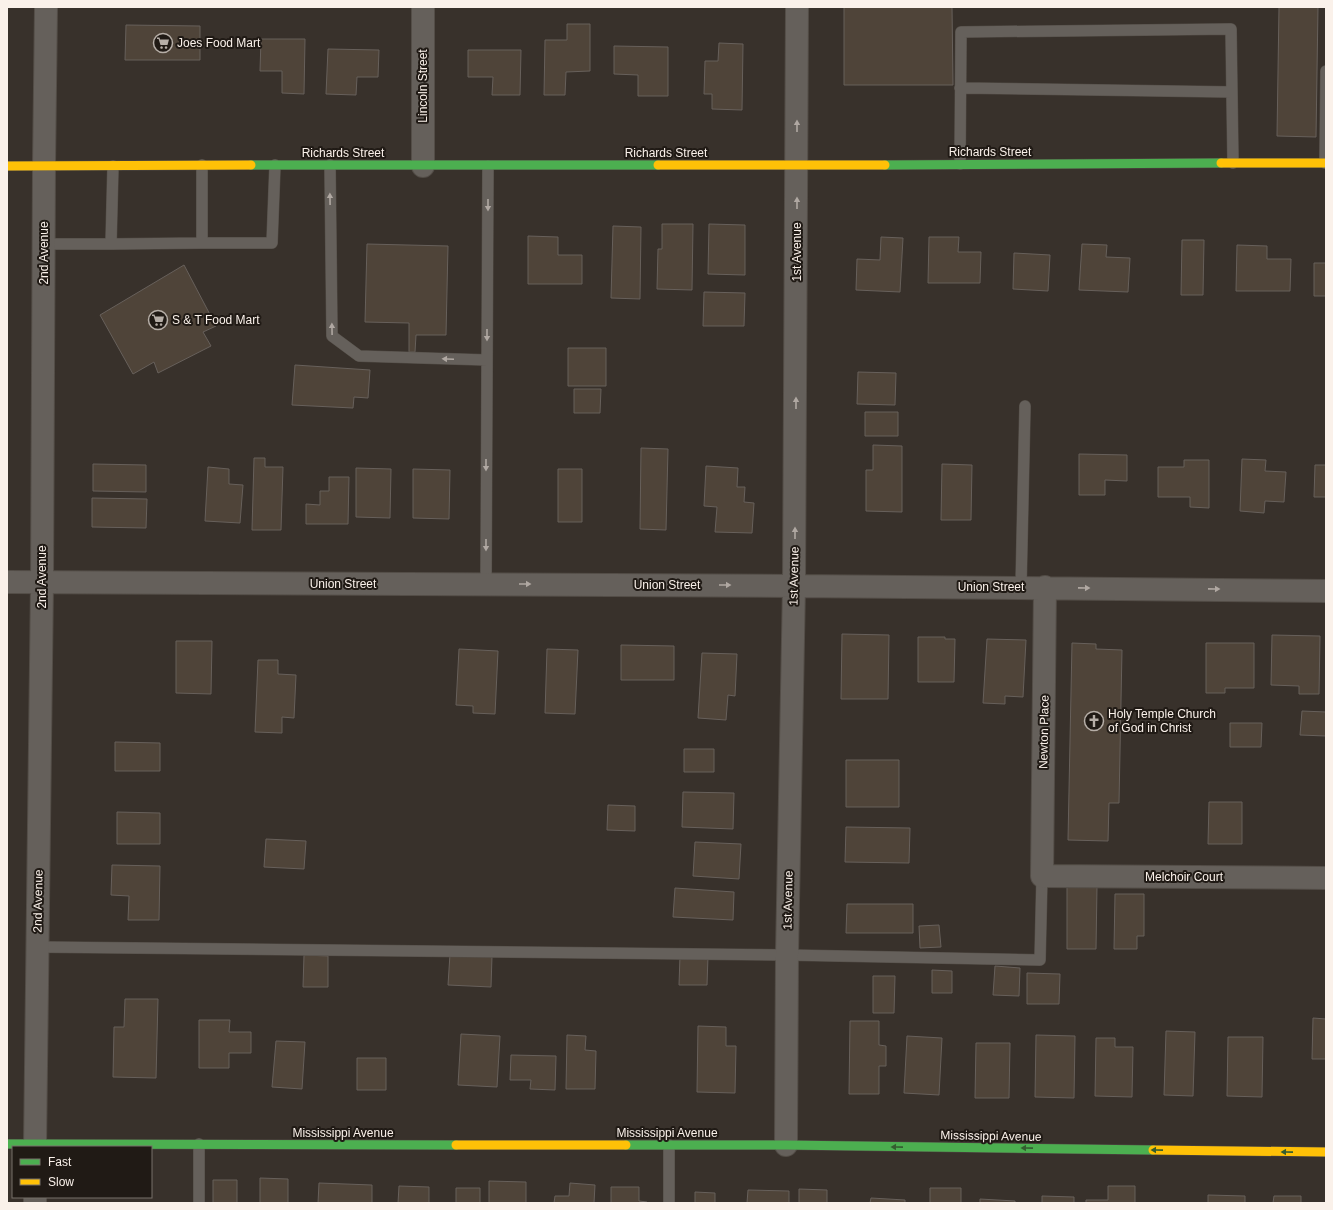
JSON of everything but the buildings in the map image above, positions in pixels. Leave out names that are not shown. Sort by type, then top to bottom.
[{"type":"street","name":"2nd Avenue","points":[[35,1146],[42,583],[46,7]]},
{"type":"street","name":"Lincoln Street","points":[[423,166],[424,7]]},
{"type":"street","name":"1st Avenue","points":[[786,1145],[787,956],[794,586],[797,7]]},
{"type":"street","name":"Richards Street","points":[[7,166],[1325,163]]},
{"type":"street","name":"Union Street","points":[[7,582],[1021,587],[1326,591]]},
{"type":"street","name":"Newton Place","points":[[1042,876],[1045,588]]},
{"type":"street","name":"Melchoir Court","points":[[1042,876],[1326,878]]},
{"type":"street","name":"Mississippi Avenue","points":[[7,1144],[35,1146],[199,1144],[786,1145],[1326,1152]]},
{"type":"lane","points":[[960,164],[961,32],[1231,29],[1233,163]]},
{"type":"lane","points":[[1325,163],[1326,72]]},
{"type":"lane","points":[[960,88],[1232,92]]},
{"type":"lane","points":[[44,244],[272,243],[275,165]]},
{"type":"lane","points":[[330,165],[332,336],[359,356],[487,360]]},
{"type":"lane","points":[[111,244],[113,166]]},
{"type":"lane","points":[[202,166],[202,244]]},
{"type":"lane","points":[[486,584],[488,166]]},
{"type":"lane","points":[[1021,587],[1025,406]]},
{"type":"lane","points":[[38,947],[1040,960],[1042,876]]},
{"type":"lane","points":[[198,1203],[199,1144]]},
{"type":"lane","points":[[669,1145],[669,1203]]},
{"type":"traffic: fast","points":[[885,165],[1221,163]]},
{"type":"traffic: fast","points":[[251,165],[658,165]]},
{"type":"traffic: fast","points":[[7,1144],[456,1145]]},
{"type":"traffic: fast","points":[[626,1145],[786,1145],[1153,1150]]},
{"type":"traffic: slow","points":[[1221,163],[1326,163]]},
{"type":"traffic: slow","points":[[7,166],[251,165]]},
{"type":"traffic: slow","points":[[658,165],[885,165]]},
{"type":"traffic: slow","points":[[456,1145],[626,1145]]},
{"type":"traffic: slow","points":[[1153,1150],[1326,1152]]},
{"type":"place","name":"Joes Food Mart","points":[[163,43]]},
{"type":"place","name":"S & T Food Mart","points":[[158,320]]},
{"type":"place","name":"Holy Temple Church of God in Christ","points":[[1094,721]]}]
